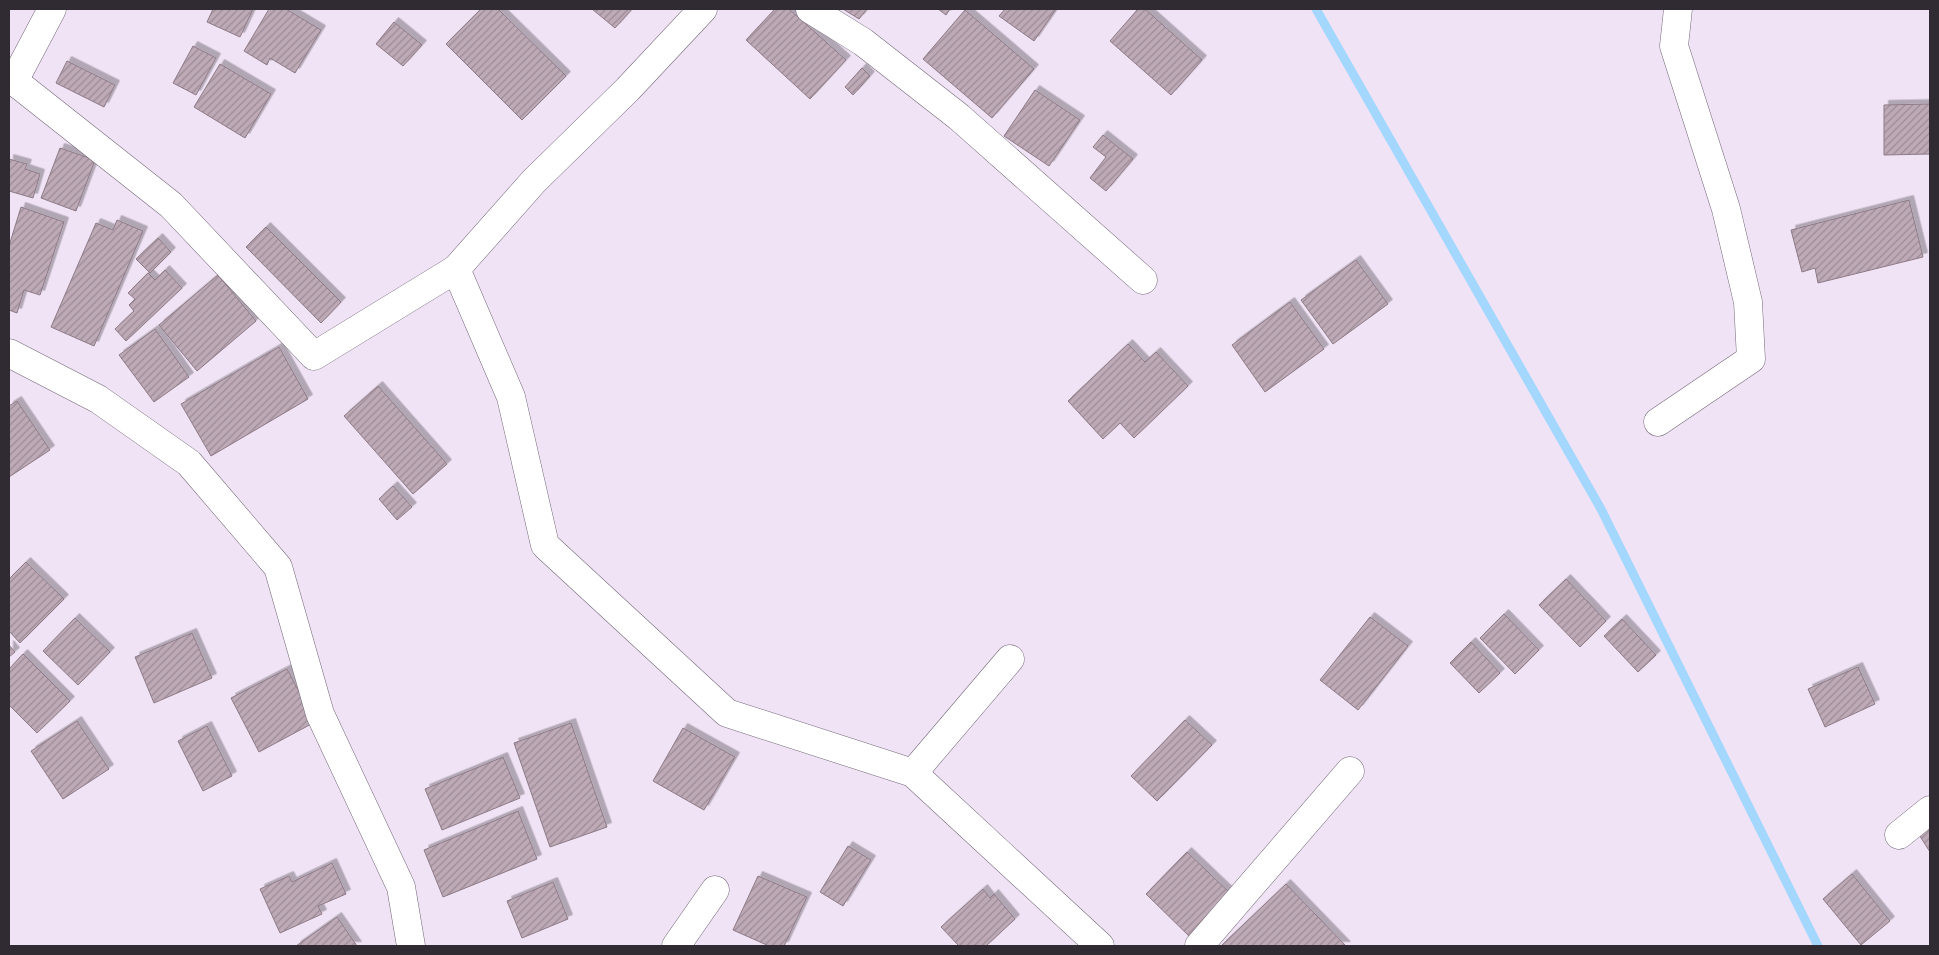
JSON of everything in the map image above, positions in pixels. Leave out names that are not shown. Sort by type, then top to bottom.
[{"type":"street","points":[[52,9],[11,81],[171,205],[314,356],[456,268],[534,181],[628,89],[703,9]]},
{"type":"street","points":[[810,9],[863,42],[959,117],[1143,280]]},
{"type":"street","points":[[1658,422],[1751,359],[1748,302],[1726,208],[1674,46],[1678,9]]},
{"type":"street","points":[[456,268],[511,397],[545,544],[727,712],[913,773],[1100,946]]},
{"type":"street","points":[[9,353],[98,399],[189,463],[278,568],[320,714],[401,887],[411,946]]},
{"type":"street","points":[[913,773],[1010,659]]},
{"type":"street","points":[[1199,946],[1350,771]]},
{"type":"street","points":[[1900,835],[1930,810]]},
{"type":"street","points":[[676,946],[715,890]]},
{"type":"building","points":[[213,9],[253,9],[240,37],[207,22]]},
{"type":"building","points":[[269,9],[286,9],[321,30],[295,73],[270,58],[267,65],[244,51]]},
{"type":"building","points":[[481,9],[498,9],[566,76],[522,120],[446,44]]},
{"type":"building","points":[[592,9],[632,9],[615,28]]},
{"type":"building","points":[[775,9],[789,9],[846,60],[810,99],[746,40]]},
{"type":"building","points":[[843,9],[867,9],[859,19]]},
{"type":"building","points":[[938,9],[950,9],[946,15]]},
{"type":"building","points":[[1005,9],[1056,9],[1034,41],[999,16]]},
{"type":"building","points":[[1138,9],[1145,9],[1202,60],[1171,95],[1110,41]]},
{"type":"building","points":[[965,10],[1034,69],[992,118],[923,59]]},
{"type":"building","points":[[394,22],[422,45],[403,66],[376,44]]},
{"type":"building","points":[[193,46],[216,58],[196,95],[173,83]]},
{"type":"building","points":[[67,61],[115,85],[104,107],[56,83]]},
{"type":"building","points":[[220,64],[271,94],[245,138],[194,107]]},
{"type":"building","points":[[862,68],[870,76],[853,95],[845,87]]},
{"type":"building","points":[[1035,90],[1080,120],[1049,166],[1004,136]]},
{"type":"building","points":[[1930,104],[1930,154],[1884,155],[1884,105]]},
{"type":"building","points":[[1103,135],[1133,159],[1106,191],[1090,178],[1106,157],[1093,147]]},
{"type":"building","points":[[60,148],[95,160],[76,211],[41,198]]},
{"type":"building","points":[[9,159],[27,164],[25,169],[40,174],[33,198],[9,191]]},
{"type":"building","points":[[1909,200],[1923,257],[1818,283],[1815,268],[1802,272],[1791,230]]},
{"type":"building","points":[[21,207],[64,222],[40,295],[24,290],[17,313],[9,310],[9,246]]},
{"type":"building","points":[[117,220],[143,231],[94,346],[51,327],[96,223],[113,230]]},
{"type":"building","points":[[266,227],[341,302],[321,323],[246,247]]},
{"type":"building","points":[[158,238],[171,252],[150,273],[136,259]]},
{"type":"building","points":[[1356,260],[1388,304],[1333,344],[1301,300]]},
{"type":"building","points":[[165,270],[182,288],[126,341],[115,329],[134,311],[129,305],[135,299],[128,293],[148,273],[155,280]]},
{"type":"building","points":[[218,275],[256,321],[197,371],[159,325]]},
{"type":"building","points":[[1290,302],[1324,349],[1265,392],[1232,345]]},
{"type":"building","points":[[155,329],[189,377],[154,402],[119,355]]},
{"type":"building","points":[[1128,344],[1145,362],[1156,352],[1188,386],[1134,438],[1120,423],[1103,439],[1068,401]]},
{"type":"building","points":[[279,347],[308,399],[211,456],[181,404]]},
{"type":"building","points":[[378,386],[447,464],[413,494],[344,416]]},
{"type":"building","points":[[17,401],[50,450],[9,477],[9,406]]},
{"type":"building","points":[[393,486],[412,507],[397,520],[379,499]]},
{"type":"building","points":[[26,562],[64,599],[20,643],[9,631],[9,579]]},
{"type":"building","points":[[1566,579],[1606,621],[1580,647],[1539,605]]},
{"type":"building","points":[[1504,614],[1539,650],[1515,674],[1480,638]]},
{"type":"building","points":[[1370,617],[1408,646],[1358,710],[1320,680]]},
{"type":"building","points":[[75,618],[110,652],[78,685],[43,651]]},
{"type":"building","points":[[1622,619],[1656,655],[1638,672],[1604,636]]},
{"type":"building","points":[[192,633],[212,678],[154,703],[135,657]]},
{"type":"building","points":[[1471,642],[1500,673],[1479,693],[1450,663]]},
{"type":"building","points":[[9,645],[15,652],[9,657]]},
{"type":"building","points":[[23,654],[70,701],[37,733],[9,705],[9,669]]},
{"type":"building","points":[[1858,667],[1875,704],[1825,727],[1808,689]]},
{"type":"building","points":[[287,669],[315,722],[259,752],[231,698]]},
{"type":"building","points":[[1185,720],[1212,745],[1157,801],[1131,776]]},
{"type":"building","points":[[77,721],[109,769],[63,799],[31,751]]},
{"type":"building","points":[[571,723],[607,827],[550,847],[514,743]]},
{"type":"building","points":[[207,726],[232,776],[203,791],[178,741]]},
{"type":"building","points":[[683,728],[735,757],[704,810],[653,781]]},
{"type":"building","points":[[503,757],[520,798],[442,830],[425,789]]},
{"type":"building","points":[[518,811],[537,859],[443,897],[424,850]]},
{"type":"building","points":[[1930,821],[1930,852],[1916,830]]},
{"type":"building","points":[[848,846],[871,860],[843,906],[820,892]]},
{"type":"building","points":[[1187,852],[1232,895],[1191,938],[1146,894]]},
{"type":"building","points":[[332,863],[346,894],[318,906],[322,914],[280,933],[260,889],[289,876],[292,882]]},
{"type":"building","points":[[1852,874],[1890,921],[1861,945],[1823,899]]},
{"type":"building","points":[[758,876],[807,897],[784,946],[769,946],[733,930]]},
{"type":"building","points":[[553,882],[568,919],[522,938],[507,901]]},
{"type":"building","points":[[1286,884],[1346,946],[1222,945]]},
{"type":"building","points":[[983,889],[990,898],[994,894],[1015,919],[986,946],[959,946],[941,927]]},
{"type":"building","points":[[337,917],[357,946],[296,946]]},
{"type":"waterway","points":[[1316,9],[1601,509],[1818,946]]}]
